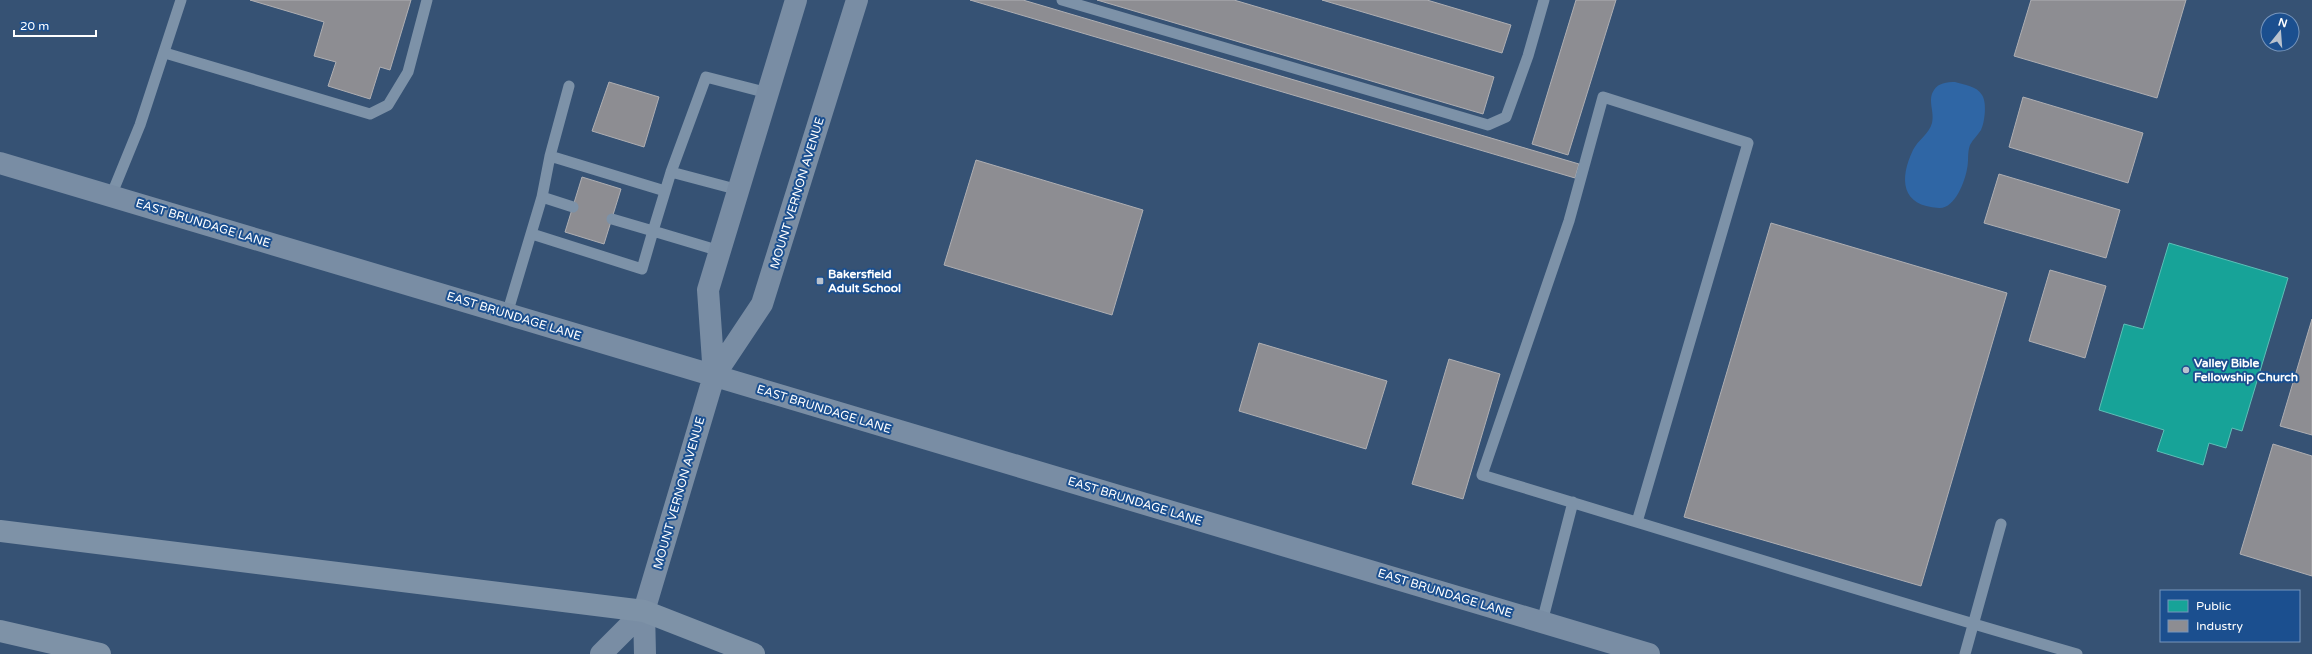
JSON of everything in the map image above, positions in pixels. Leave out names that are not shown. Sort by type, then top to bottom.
[{"type":"highway","points":[[0,531],[644,611],[754,654]]},
{"type":"highway","points":[[0,630],[100,654]]},
{"type":"main road","name":"MOUNT VERNON AVENUE","points":[[714,376],[708,290],[796,0]]},
{"type":"main road","name":"MOUNT VERNON AVENUE","points":[[645,654],[644,611],[714,376],[762,304],[857,0]]},
{"type":"main road","name":"EAST BRUNDAGE LANE","points":[[0,163],[1649,654]]},
{"type":"main road","name":"MOUNT VERNON AVENUE","points":[[601,654],[644,611]]},
{"type":"lane","points":[[111,196],[140,125],[181,0]]},
{"type":"lane","points":[[164,53],[370,114],[388,105],[408,72],[427,0]]},
{"type":"lane","points":[[1062,0],[1488,125],[1506,117],[1528,56],[1544,0]]},
{"type":"lane","points":[[532,234],[642,269],[671,172],[706,77],[768,93]]},
{"type":"lane","points":[[507,314],[532,234],[542,197],[550,156],[569,86]]},
{"type":"lane","points":[[1637,522],[1748,143],[1602,97],[1569,221],[1482,475],[1973,624],[2077,654]]},
{"type":"lane","points":[[550,156],[665,191]]},
{"type":"lane","points":[[671,172],[739,190]]},
{"type":"lane","points":[[542,197],[573,207]]},
{"type":"lane","points":[[612,219],[720,251]]},
{"type":"lane","points":[[1542,622],[1573,502]]},
{"type":"lane","points":[[1964,654],[2001,524]]},
{"type":"shaded area","points":[[1955,82],[1974,88],[1980,92],[1985,102],[1984,122],[1981,130],[1970,145],[1966,174],[1954,199],[1945,207],[1939,208],[1926,206],[1917,202],[1910,196],[1906,189],[1906,171],[1913,150],[1931,127],[1933,115],[1931,98],[1934,90],[1940,84]]},
{"type":"building: Public","name":"Valley Bible Fellowship Church","points":[[2169,243],[2288,278],[2242,431],[2232,428],[2226,448],[2209,443],[2203,465],[2157,451],[2164,430],[2099,410],[2124,324],[2143,329]]},
{"type":"building: Industry","points":[[250,0],[411,0],[390,70],[380,67],[370,99],[328,86],[336,62],[314,56],[324,22]]},
{"type":"building: Industry","points":[[970,0],[1023,0],[1579,164],[1575,178]]},
{"type":"building: Industry","points":[[1097,0],[1234,0],[1494,77],[1483,114]]},
{"type":"building: Industry","points":[[1322,0],[1427,0],[1511,25],[1502,53]]},
{"type":"building: Industry","points":[[1576,0],[1616,0],[1568,155],[1532,144]]},
{"type":"building: Industry","points":[[2031,0],[2186,0],[2157,98],[2014,56]]},
{"type":"building: Industry","points":[[609,82],[659,97],[644,147],[592,131]]},
{"type":"building: Industry","points":[[2023,97],[2143,133],[2128,183],[2009,147]]},
{"type":"building: Industry","points":[[976,160],[1143,210],[1112,315],[944,265]]},
{"type":"building: Industry","points":[[1999,174],[2120,210],[2106,258],[1984,223]]},
{"type":"building: Industry","points":[[582,177],[621,189],[604,244],[565,232]]},
{"type":"building: Industry","points":[[1771,223],[2007,293],[1921,586],[1684,517]]},
{"type":"building: Industry","points":[[2050,270],[2106,286],[2085,358],[2029,341]]},
{"type":"building: Industry","points":[[2312,319],[2312,435],[2280,426]]},
{"type":"building: Industry","points":[[1259,343],[1387,381],[1366,449],[1239,411]]},
{"type":"building: Industry","points":[[1449,359],[1500,374],[1463,499],[1412,484]]},
{"type":"building: Industry","points":[[2273,444],[2312,456],[2312,576],[2240,554]]},
{"type":"place","name":"Bakersfield Adult School","points":[[820,281]]},
{"type":"place","name":"Valley Bible Fellowship Church","points":[[2186,370]]}]
